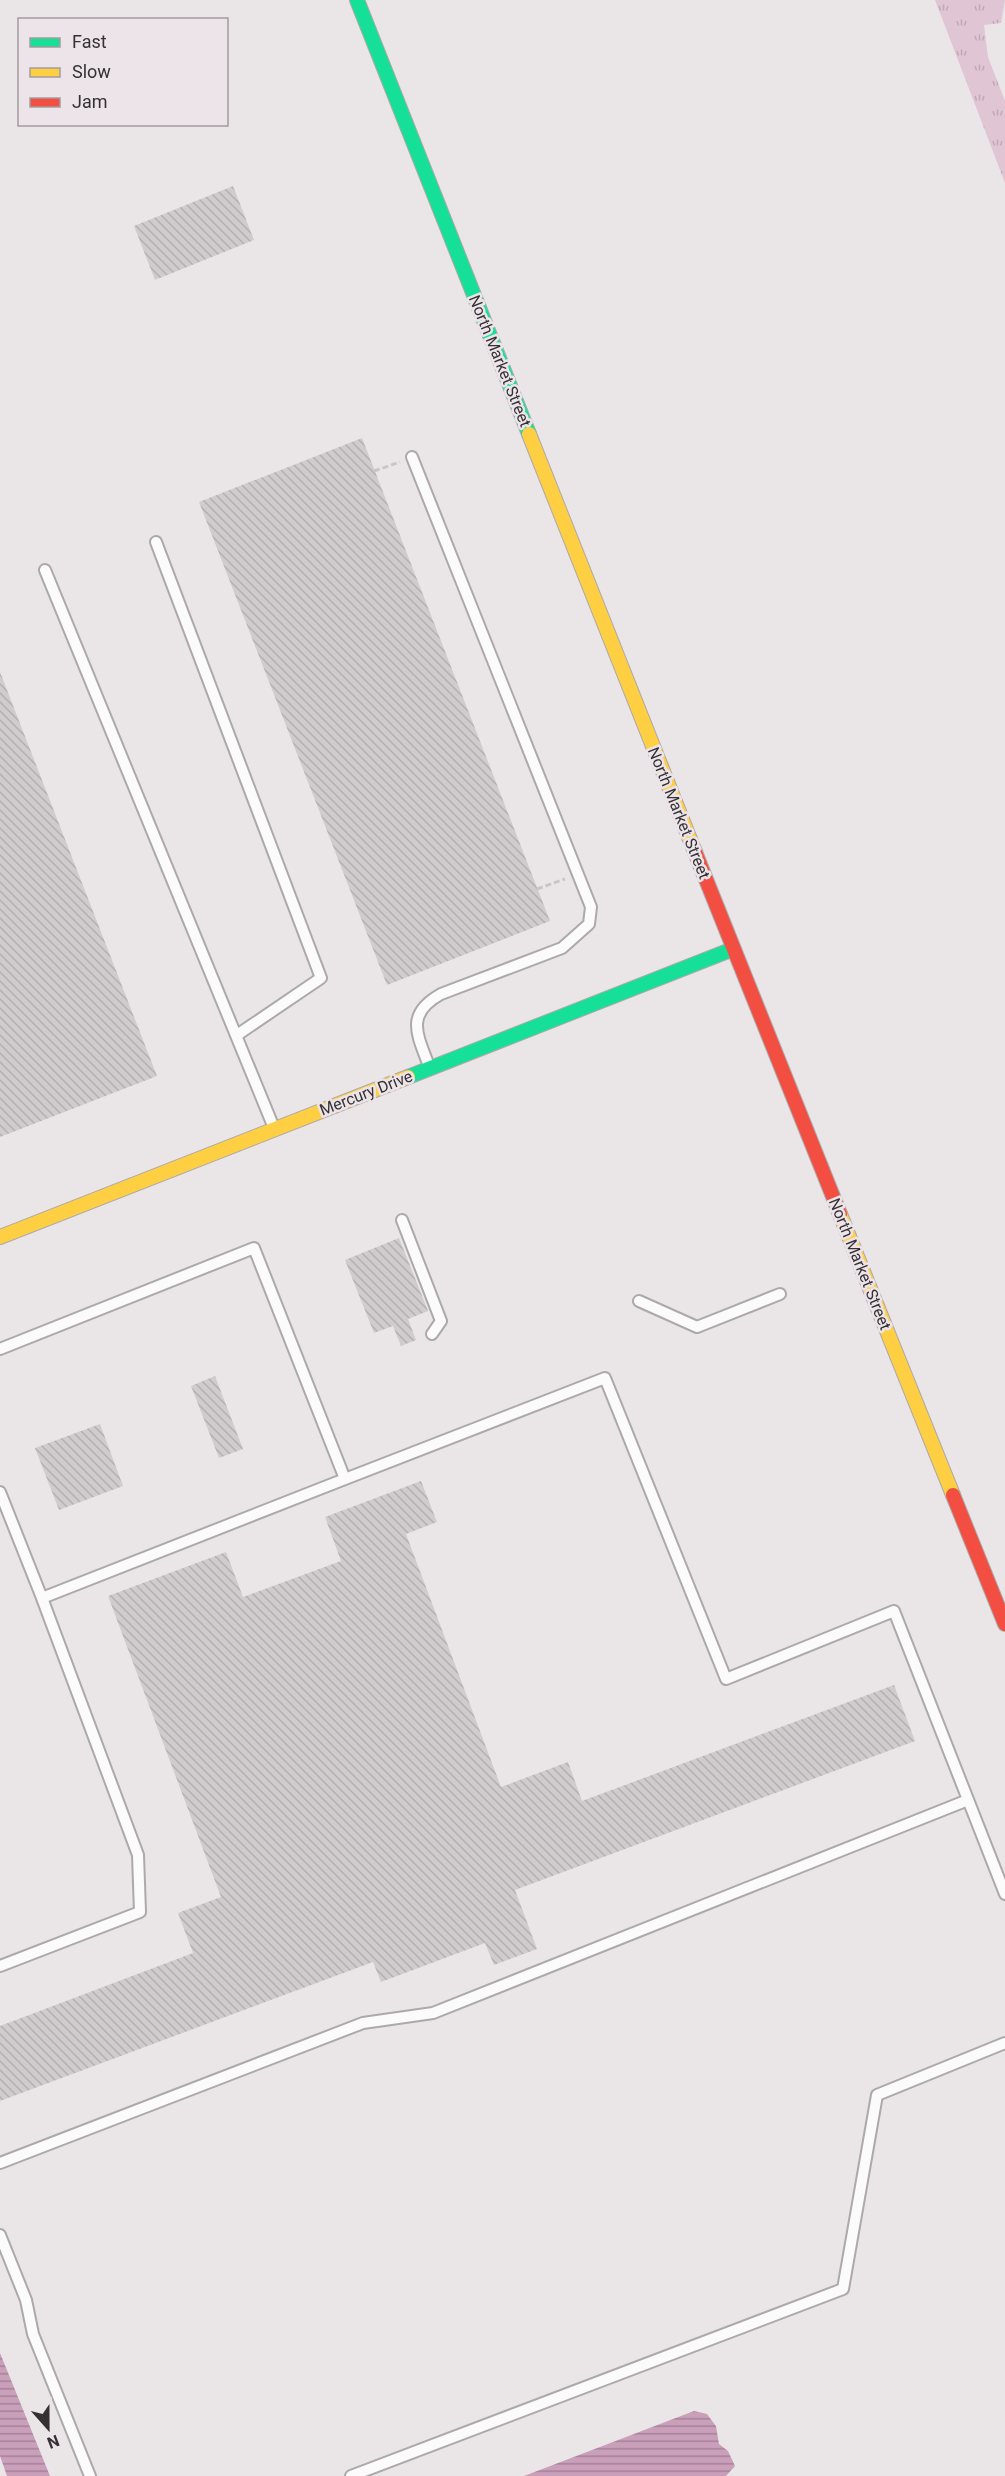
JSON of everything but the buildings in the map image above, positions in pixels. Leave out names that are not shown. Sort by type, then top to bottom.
[{"type":"main road","name":"North Market Street","points":[[357,0],[733,949],[1005,1624]]},
{"type":"main road","name":"Mercury Drive","points":[[0,1237],[733,949]]},
{"type":"lane","points":[[412,457],[591,907],[589,924],[562,948],[425,1002],[416,1018],[417,1034],[430,1069]]},
{"type":"lane","points":[[156,542],[321,978],[237,1035]]},
{"type":"lane","points":[[45,570],[275,1128]]},
{"type":"lane","points":[[402,1220],[441,1321],[432,1334]]},
{"type":"lane","points":[[0,1349],[254,1248],[345,1479]]},
{"type":"lane","points":[[639,1301],[697,1327],[780,1294]]},
{"type":"lane","points":[[42,1598],[605,1378],[726,1679],[894,1611],[1005,1894]]},
{"type":"lane","points":[[0,1491],[138,1855],[140,1912],[0,1966]]},
{"type":"lane","points":[[0,2163],[363,2023],[433,2013],[968,1800]]},
{"type":"lane","points":[[351,2476],[843,2289],[877,2095],[1005,2043]]},
{"type":"lane","points":[[0,2235],[26,2300],[33,2334],[90,2476]]},
{"type":"path","points":[[375,471],[412,457]]},
{"type":"path","points":[[537,889],[578,874]]},
{"type":"green space","points":[[935,0],[1005,0],[1001,23],[984,25],[988,57],[1005,101],[1005,183]]},
{"type":"shaded area","points":[[0,2353],[50,2476],[7,2476],[0,2456]]},
{"type":"shaded area","points":[[694,2411],[707,2414],[716,2426],[719,2444],[728,2451],[735,2466],[726,2476],[524,2476]]},
{"type":"traffic: fast","points":[[357,0],[529,434]]},
{"type":"traffic: fast","points":[[408,1077],[733,949]]},
{"type":"traffic: slow","points":[[529,434],[695,852]]},
{"type":"traffic: slow","points":[[0,1237],[408,1077]]},
{"type":"traffic: slow","points":[[840,1214],[953,1495]]},
{"type":"traffic: jam","points":[[695,852],[840,1214]]},
{"type":"traffic: jam","points":[[953,1495],[1005,1624]]}]
